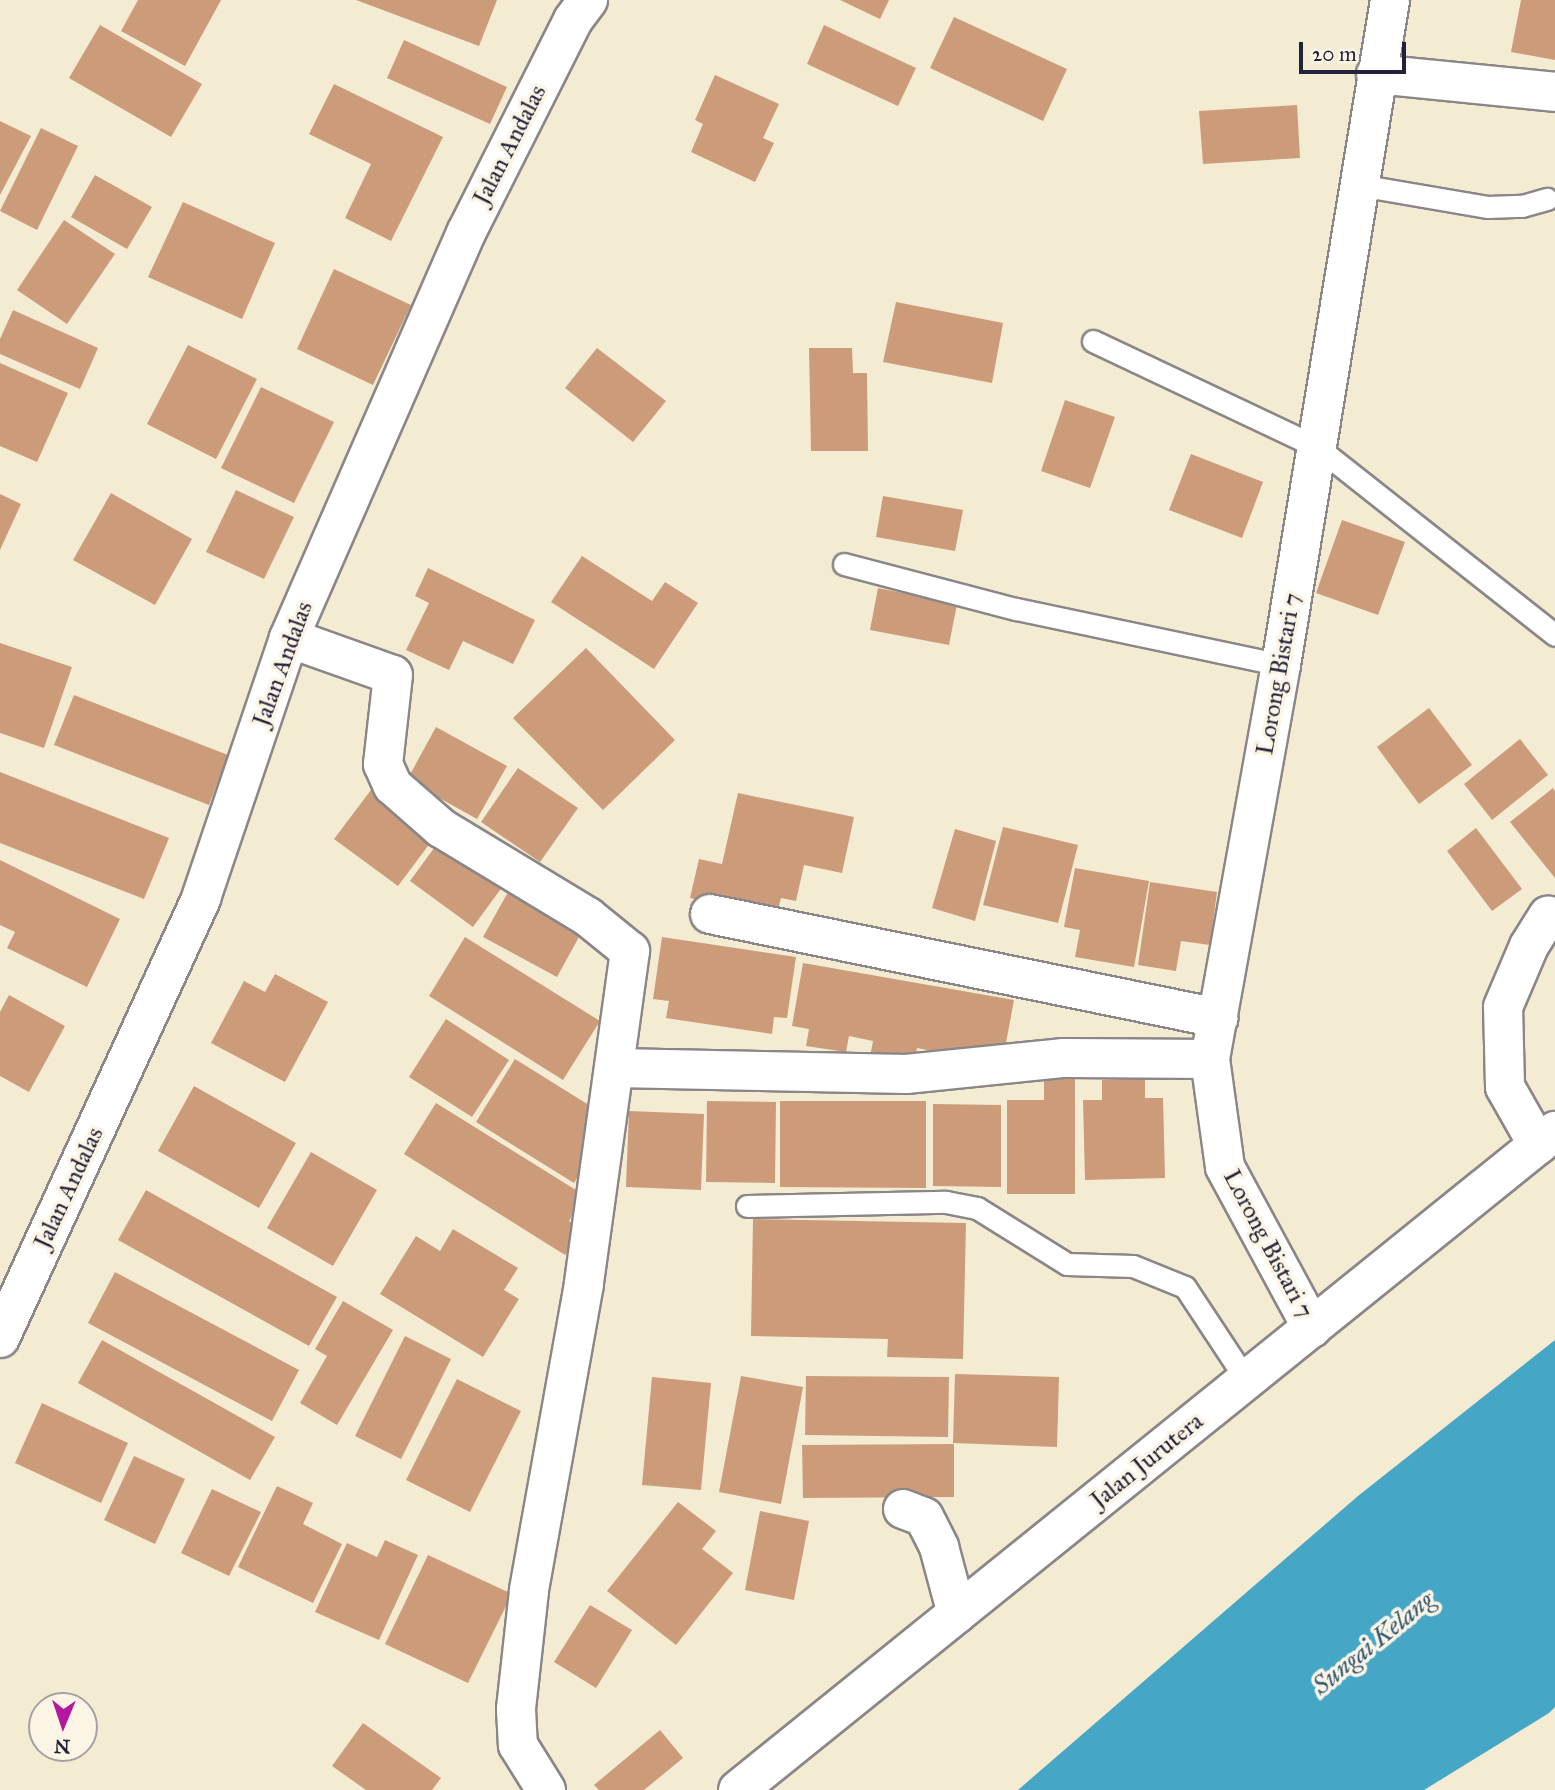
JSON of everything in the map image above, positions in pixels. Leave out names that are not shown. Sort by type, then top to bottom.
[{"type":"street","name":"Jalan Andalas","points":[[0,1338],[201,898],[289,638],[466,233],[573,20],[588,0]]},
{"type":"street","name":"Lorong Bistari 7","points":[[1312,1328],[1225,1167],[1210,1059],[1281,665],[1390,0]]},
{"type":"street","points":[[1376,74],[1555,92]]},
{"type":"street","points":[[289,638],[393,674],[383,764],[393,786],[441,828],[588,916],[630,951],[616,1068],[584,1284],[529,1591],[516,1709],[517,1745],[546,1790]]},
{"type":"street","points":[[710,914],[1218,1018]]},
{"type":"street","points":[[1546,1138],[1505,1087],[1503,1007],[1529,946],[1548,915]]},
{"type":"street","points":[[616,1068],[906,1074],[1065,1058],[1210,1059]]},
{"type":"street","name":"Jalan Jurutera","points":[[738,1790],[1546,1138]]},
{"type":"street","points":[[903,1509],[924,1517],[939,1547],[957,1614]]},
{"type":"lane","points":[[1359,185],[1488,207],[1522,206],[1546,199]]},
{"type":"lane","points":[[1093,341],[1317,447],[1555,635]]},
{"type":"lane","points":[[844,564],[1016,609],[1281,665]]},
{"type":"lane","points":[[747,1206],[946,1202],[977,1208],[1067,1264],[1133,1266],[1185,1287],[1247,1381]]},
{"type":"water","name":"Sungai Kelang","points":[[1555,1340],[1555,1707],[1549,1713],[1424,1790],[1018,1790],[1358,1496]]},
{"type":"building","points":[[138,0],[221,0],[185,66],[121,31]]},
{"type":"building","points":[[356,0],[497,0],[479,46]]},
{"type":"building","points":[[840,0],[889,0],[880,19]]},
{"type":"building","points":[[1521,0],[1555,0],[1555,60],[1511,52]]},
{"type":"building","points":[[954,17],[1067,69],[1043,121],[930,68]]},
{"type":"building","points":[[100,25],[202,84],[171,137],[69,78]]},
{"type":"building","points":[[824,25],[916,68],[898,106],[807,64]]},
{"type":"building","points":[[404,40],[507,87],[490,124],[387,78]]},
{"type":"building","points":[[715,75],[779,104],[763,138],[774,143],[755,182],[691,152],[703,124],[695,120]]},
{"type":"building","points":[[334,84],[443,137],[391,241],[345,218],[371,164],[309,134]]},
{"type":"building","points":[[1297,105],[1300,158],[1203,164],[1199,111]]},
{"type":"building","points":[[0,121],[31,136],[0,195]]},
{"type":"building","points":[[41,128],[78,146],[37,230],[0,211]]},
{"type":"building","points":[[95,175],[152,207],[127,249],[71,217]]},
{"type":"building","points":[[183,202],[275,243],[242,319],[148,277]]},
{"type":"building","points":[[64,220],[115,254],[67,324],[17,290]]},
{"type":"building","points":[[334,269],[411,305],[373,385],[297,349]]},
{"type":"building","points":[[896,302],[1003,323],[992,383],[883,362]]},
{"type":"building","points":[[13,310],[98,348],[80,389],[0,354],[0,339]]},
{"type":"building","points":[[188,345],[257,379],[216,459],[147,424]]},
{"type":"building","points":[[597,348],[666,401],[633,442],[565,388]]},
{"type":"building","points":[[809,348],[852,348],[853,373],[867,373],[868,451],[811,451]]},
{"type":"building","points":[[0,363],[68,393],[37,462],[0,446]]},
{"type":"building","points":[[261,387],[334,422],[294,503],[221,468]]},
{"type":"building","points":[[1065,400],[1115,417],[1090,488],[1041,471]]},
{"type":"building","points":[[1191,454],[1263,482],[1242,538],[1169,510]]},
{"type":"building","points":[[236,490],[294,517],[264,579],[206,552]]},
{"type":"building","points":[[111,493],[192,539],[155,605],[73,560]]},
{"type":"building","points":[[0,494],[21,504],[0,550]]},
{"type":"building","points":[[883,496],[963,510],[955,551],[876,537]]},
{"type":"building","points":[[1342,520],[1405,542],[1378,615],[1316,593]]},
{"type":"building","points":[[582,556],[652,601],[665,582],[698,603],[654,669],[551,602]]},
{"type":"building","points":[[428,568],[535,620],[513,664],[463,641],[449,670],[406,650],[429,603],[415,596]]},
{"type":"building","points":[[878,588],[957,604],[949,645],[870,630]]},
{"type":"building","points":[[0,643],[72,667],[44,748],[0,733]]},
{"type":"building","points":[[586,648],[675,740],[603,810],[513,718]]},
{"type":"building","points":[[74,695],[228,755],[209,805],[54,745]]},
{"type":"building","points":[[1429,708],[1472,765],[1419,804],[1377,747]]},
{"type":"building","points":[[436,727],[507,766],[477,819],[407,780]]},
{"type":"building","points":[[1520,739],[1548,775],[1492,820],[1464,784]]},
{"type":"building","points":[[518,768],[578,808],[540,862],[481,822]]},
{"type":"building","points":[[0,772],[169,838],[144,899],[0,843]]},
{"type":"building","points":[[374,786],[437,834],[398,886],[334,839]]},
{"type":"building","points":[[1553,788],[1555,791],[1555,878],[1510,822]]},
{"type":"building","points":[[738,793],[854,817],[842,873],[804,865],[796,901],[781,898],[776,916],[690,898],[699,859],[722,864]]},
{"type":"building","points":[[1003,827],[1078,845],[1058,923],[983,905]]},
{"type":"building","points":[[1476,828],[1522,889],[1492,911],[1447,851]]},
{"type":"building","points":[[955,829],[996,841],[975,921],[932,908]]},
{"type":"building","points":[[445,833],[508,879],[473,927],[410,881]]},
{"type":"building","points":[[0,860],[120,919],[87,987],[7,948],[15,932],[0,925]]},
{"type":"building","points":[[1075,868],[1149,881],[1134,967],[1075,957],[1080,930],[1064,927]]},
{"type":"building","points":[[1150,882],[1217,892],[1210,945],[1181,941],[1176,971],[1138,965]]},
{"type":"building","points":[[512,885],[585,926],[557,977],[483,937]]},
{"type":"building","points":[[465,937],[600,1021],[563,1080],[429,996]]},
{"type":"building","points":[[662,937],[796,957],[787,1018],[774,1017],[772,1034],[666,1018],[669,1001],[653,999]]},
{"type":"building","points":[[803,963],[1014,1000],[1002,1064],[917,1048],[914,1065],[870,1057],[873,1041],[849,1036],[846,1052],[806,1046],[809,1029],[792,1026]]},
{"type":"building","points":[[275,974],[328,1002],[285,1082],[211,1043],[244,981],[265,992]]},
{"type":"building","points":[[9,995],[65,1026],[29,1092],[0,1076],[0,1012]]},
{"type":"building","points":[[446,1019],[509,1060],[472,1117],[409,1077]]},
{"type":"building","points":[[515,1059],[600,1112],[584,1137],[598,1146],[574,1183],[476,1122]]},
{"type":"building","points":[[1044,1078],[1075,1078],[1075,1194],[1007,1194],[1007,1100],[1044,1100]]},
{"type":"building","points":[[1145,1079],[1145,1098],[1163,1098],[1165,1178],[1085,1180],[1083,1100],[1102,1100],[1102,1080]]},
{"type":"building","points":[[194,1086],[296,1143],[259,1208],[158,1151]]},
{"type":"building","points":[[707,1101],[776,1102],[775,1183],[706,1182]]},
{"type":"building","points":[[780,1101],[926,1101],[926,1188],[780,1187]]},
{"type":"building","points":[[436,1103],[584,1195],[569,1221],[581,1229],[565,1255],[404,1154]]},
{"type":"building","points":[[933,1104],[1001,1105],[1001,1187],[933,1186]]},
{"type":"building","points":[[629,1111],[704,1114],[701,1190],[626,1187]]},
{"type":"building","points":[[311,1152],[377,1190],[333,1266],[267,1228]]},
{"type":"building","points":[[146,1190],[337,1297],[309,1346],[118,1240]]},
{"type":"building","points":[[753,1219],[966,1223],[963,1359],[887,1357],[888,1339],[751,1336]]},
{"type":"building","points":[[453,1229],[518,1268],[504,1290],[519,1299],[483,1357],[380,1294],[416,1236],[440,1251]]},
{"type":"building","points":[[115,1272],[299,1370],[272,1421],[88,1323]]},
{"type":"building","points":[[343,1301],[393,1330],[337,1425],[300,1403],[327,1356],[315,1349]]},
{"type":"building","points":[[405,1336],[451,1359],[401,1459],[355,1436]]},
{"type":"building","points":[[102,1340],[275,1437],[250,1480],[78,1383]]},
{"type":"building","points":[[955,1374],[1059,1377],[1057,1447],[953,1443]]},
{"type":"building","points":[[741,1376],[803,1387],[781,1504],[719,1492]]},
{"type":"building","points":[[806,1376],[949,1377],[948,1437],[805,1435]]},
{"type":"building","points":[[652,1377],[711,1383],[701,1490],[642,1485]]},
{"type":"building","points":[[457,1379],[521,1411],[470,1512],[406,1480]]},
{"type":"building","points":[[42,1403],[128,1443],[101,1503],[15,1463]]},
{"type":"building","points":[[954,1444],[954,1497],[803,1498],[802,1445]]},
{"type":"building","points":[[134,1456],[185,1479],[155,1544],[104,1520]]},
{"type":"building","points":[[277,1486],[313,1503],[303,1524],[342,1544],[313,1603],[238,1567]]},
{"type":"building","points":[[212,1489],[261,1512],[229,1576],[181,1553]]},
{"type":"building","points":[[678,1502],[716,1531],[702,1549],[733,1573],[676,1645],[607,1591]]},
{"type":"building","points":[[760,1511],[809,1521],[794,1600],[745,1590]]},
{"type":"building","points":[[385,1540],[418,1555],[379,1640],[315,1612],[347,1543],[377,1557]]},
{"type":"building","points":[[428,1555],[512,1594],[468,1683],[385,1644]]},
{"type":"building","points":[[590,1605],[632,1630],[596,1688],[554,1662]]},
{"type":"building","points":[[363,1723],[441,1778],[432,1790],[366,1790],[332,1766]]},
{"type":"building","points":[[660,1730],[683,1758],[644,1790],[599,1790],[594,1785]]}]
